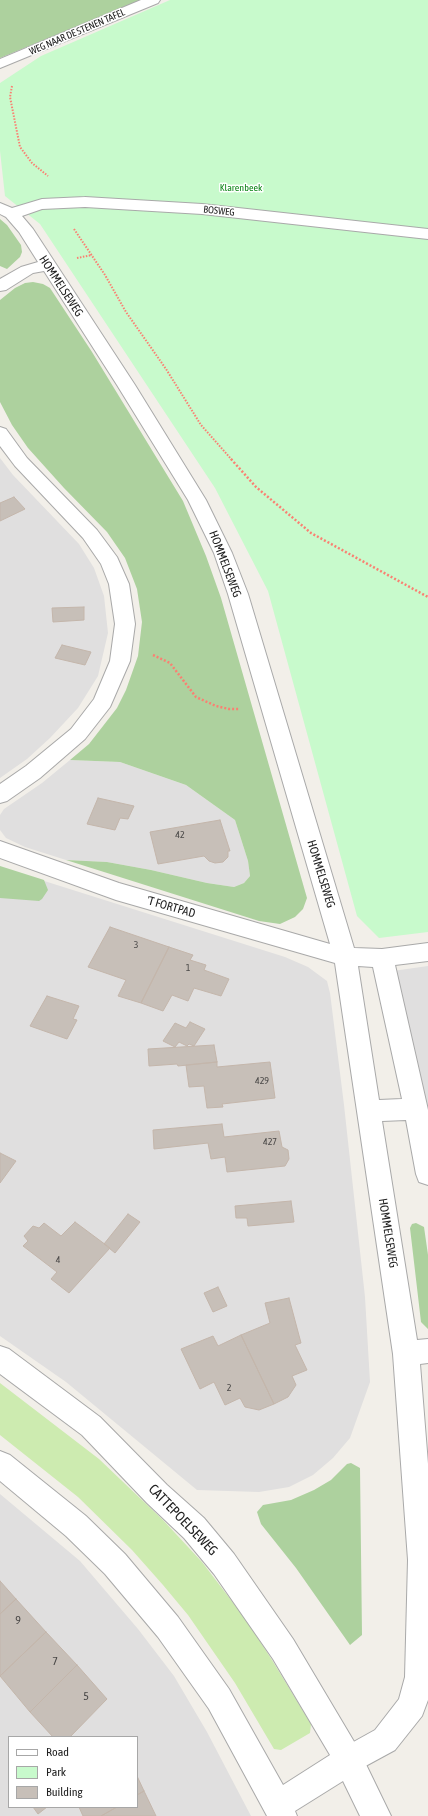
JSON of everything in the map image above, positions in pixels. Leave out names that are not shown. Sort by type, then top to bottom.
[{"type":"street","name":"WEG NAAR DE STENEN TAFEL","points":[[0,64],[154,0]]},
{"type":"street","name":"BOSWEG","points":[[6,211],[42,204],[68,202],[202,209],[428,234]]},
{"type":"street","name":"HOMMELSEWEG","points":[[6,211],[25,229],[150,422],[193,493],[223,553],[240,602],[345,957],[370,1112],[417,1352],[425,1560],[419,1677],[412,1706],[385,1740],[349,1760],[280,1810]]},
{"type":"street","points":[[0,286],[27,270],[47,265]]},
{"type":"street","points":[[0,433],[21,462],[90,534],[110,562],[119,584],[125,624],[120,661],[103,702],[78,734],[33,772],[0,795]]},
{"type":"street","name":"'T FORTPAD","points":[[0,848],[116,891],[345,957]]},
{"type":"street","points":[[345,957],[382,958],[428,952]]},
{"type":"street","points":[[382,958],[416,1109],[428,1174]]},
{"type":"street","points":[[370,1112],[416,1109]]},
{"type":"street","name":"CATTEPOELSEWEG","points":[[0,1358],[91,1426],[157,1494],[194,1528],[224,1564],[283,1649],[349,1760]]},
{"type":"street","points":[[0,1464],[76,1526],[115,1564],[168,1627],[220,1699],[280,1810]]},
{"type":"street","points":[[349,1760],[376,1816]]},
{"type":"path","points":[[39,49],[38,62],[13,85],[10,97],[20,147],[32,163],[64,189],[68,196],[68,217],[76,234],[105,275],[126,312],[166,369],[201,425],[256,487],[311,533],[428,597]]},
{"type":"path","points":[[154,656],[170,662],[196,697],[216,706],[229,709]]},
{"type":"shaded area","points":[[0,458],[13,475],[79,544],[94,568],[104,596],[108,633],[98,676],[78,708],[50,738],[27,759],[0,778]]},
{"type":"shaded area","points":[[70,760],[120,762],[186,785],[235,820],[248,861],[250,876],[244,883],[234,887],[207,883],[151,870],[107,862],[66,860],[25,847],[6,838],[0,830],[0,815],[4,809],[42,783]]},
{"type":"shaded area","points":[[0,867],[285,957],[308,967],[327,981],[330,993],[344,1105],[365,1297],[370,1382],[350,1438],[333,1458],[313,1475],[289,1487],[259,1492],[197,1490],[66,1382],[0,1336]]},
{"type":"shaded area","points":[[428,966],[428,1117],[393,971]]},
{"type":"shaded area","points":[[0,1494],[80,1561],[138,1629],[174,1676],[207,1732],[251,1816],[0,1816]]},
{"type":"green space","points":[[0,0],[141,0],[0,58]]},
{"type":"green space","name":"Klarenbeek","points":[[170,0],[428,0],[428,932],[379,938],[357,916],[268,591],[215,488],[40,224],[5,196],[0,151],[0,83],[41,56]]},
{"type":"green space","points":[[0,219],[7,225],[21,245],[22,252],[20,257],[7,269],[0,266]]},
{"type":"green space","points":[[33,282],[43,284],[50,288],[92,352],[183,501],[206,556],[221,598],[307,898],[303,909],[295,917],[280,924],[259,921],[66,860],[107,862],[151,870],[207,883],[234,887],[244,883],[250,876],[248,861],[235,820],[186,785],[120,762],[70,760],[89,744],[117,708],[126,690],[138,656],[142,622],[137,589],[125,558],[107,532],[28,448],[12,425],[0,402],[0,300],[15,288],[25,283]]},
{"type":"green space","points":[[0,866],[44,880],[48,890],[39,901],[0,898]]},
{"type":"green space","points":[[416,1223],[424,1227],[428,1255],[428,1329],[421,1322],[410,1228],[412,1224]]},
{"type":"green space","points":[[0,1383],[99,1459],[163,1520],[202,1562],[247,1621],[272,1660],[311,1724],[310,1733],[281,1750],[274,1749],[235,1683],[188,1615],[163,1585],[132,1550],[78,1497],[0,1435]]},
{"type":"green space","points":[[351,1463],[360,1468],[362,1635],[350,1645],[296,1568],[261,1524],[257,1512],[263,1505],[291,1500],[314,1490],[331,1480],[347,1464]]},
{"type":"building","points":[[14,497],[25,509],[0,521],[0,503]]},
{"type":"building","points":[[84,607],[84,620],[53,622],[52,608]]},
{"type":"building","points":[[62,645],[91,652],[85,665],[55,658]]},
{"type":"building","points":[[98,798],[134,806],[128,819],[120,818],[115,830],[87,824]]},
{"type":"building","points":[[220,820],[230,851],[228,851],[228,857],[223,862],[215,863],[209,861],[204,856],[158,864],[150,832]]},
{"type":"building","points":[[110,927],[169,947],[141,1003],[118,996],[126,980],[88,967]]},
{"type":"building","points":[[169,947],[193,955],[190,960],[206,965],[204,970],[229,979],[221,996],[194,988],[188,1001],[172,995],[163,1011],[141,1003]]},
{"type":"building","points":[[47,996],[79,1006],[73,1019],[77,1020],[67,1039],[30,1026]]},
{"type":"building","points":[[190,1022],[205,1029],[194,1046],[189,1044],[187,1046],[179,1042],[175,1047],[163,1041],[175,1023],[186,1028]]},
{"type":"building","points":[[214,1045],[217,1062],[178,1066],[177,1064],[149,1066],[148,1049]]},
{"type":"building","points":[[217,1062],[217,1067],[270,1062],[275,1098],[222,1104],[223,1107],[207,1108],[204,1086],[189,1087],[186,1065]]},
{"type":"building","points":[[222,1124],[224,1137],[279,1131],[282,1147],[288,1150],[289,1159],[285,1166],[227,1172],[225,1157],[211,1159],[208,1143],[154,1149],[153,1130]]},
{"type":"building","points":[[0,1153],[16,1161],[0,1183]]},
{"type":"building","points":[[291,1201],[294,1222],[248,1226],[247,1218],[236,1218],[235,1206]]},
{"type":"building","points":[[128,1214],[140,1222],[115,1253],[104,1244]]},
{"type":"building","points":[[75,1222],[110,1248],[69,1293],[51,1279],[57,1272],[23,1246],[28,1241],[24,1236],[33,1226],[39,1228],[44,1223],[61,1236]]},
{"type":"building","points":[[218,1287],[227,1306],[213,1312],[204,1293]]},
{"type":"building","points":[[289,1298],[301,1343],[295,1345],[307,1370],[292,1376],[296,1385],[288,1397],[274,1404],[241,1335],[270,1323],[265,1303]]},
{"type":"building","points":[[241,1335],[274,1404],[259,1410],[245,1407],[240,1398],[225,1405],[214,1382],[200,1389],[181,1349],[213,1336],[218,1346]]},
{"type":"building","points":[[0,1581],[16,1599],[0,1614]]},
{"type":"building","points":[[16,1599],[46,1632],[0,1676],[0,1614]]},
{"type":"building","points":[[46,1632],[77,1665],[30,1712],[0,1676]]},
{"type":"building","points":[[77,1665],[107,1699],[71,1736],[52,1736],[30,1712]]},
{"type":"building","points":[[138,1778],[144,1791],[138,1794]]},
{"type":"building","points":[[144,1791],[156,1816],[101,1816],[115,1808],[138,1808],[138,1794]]},
{"type":"building","points":[[34,1808],[46,1808],[38,1814]]},
{"type":"building","points":[[79,1808],[115,1808],[101,1816],[83,1816]]}]
